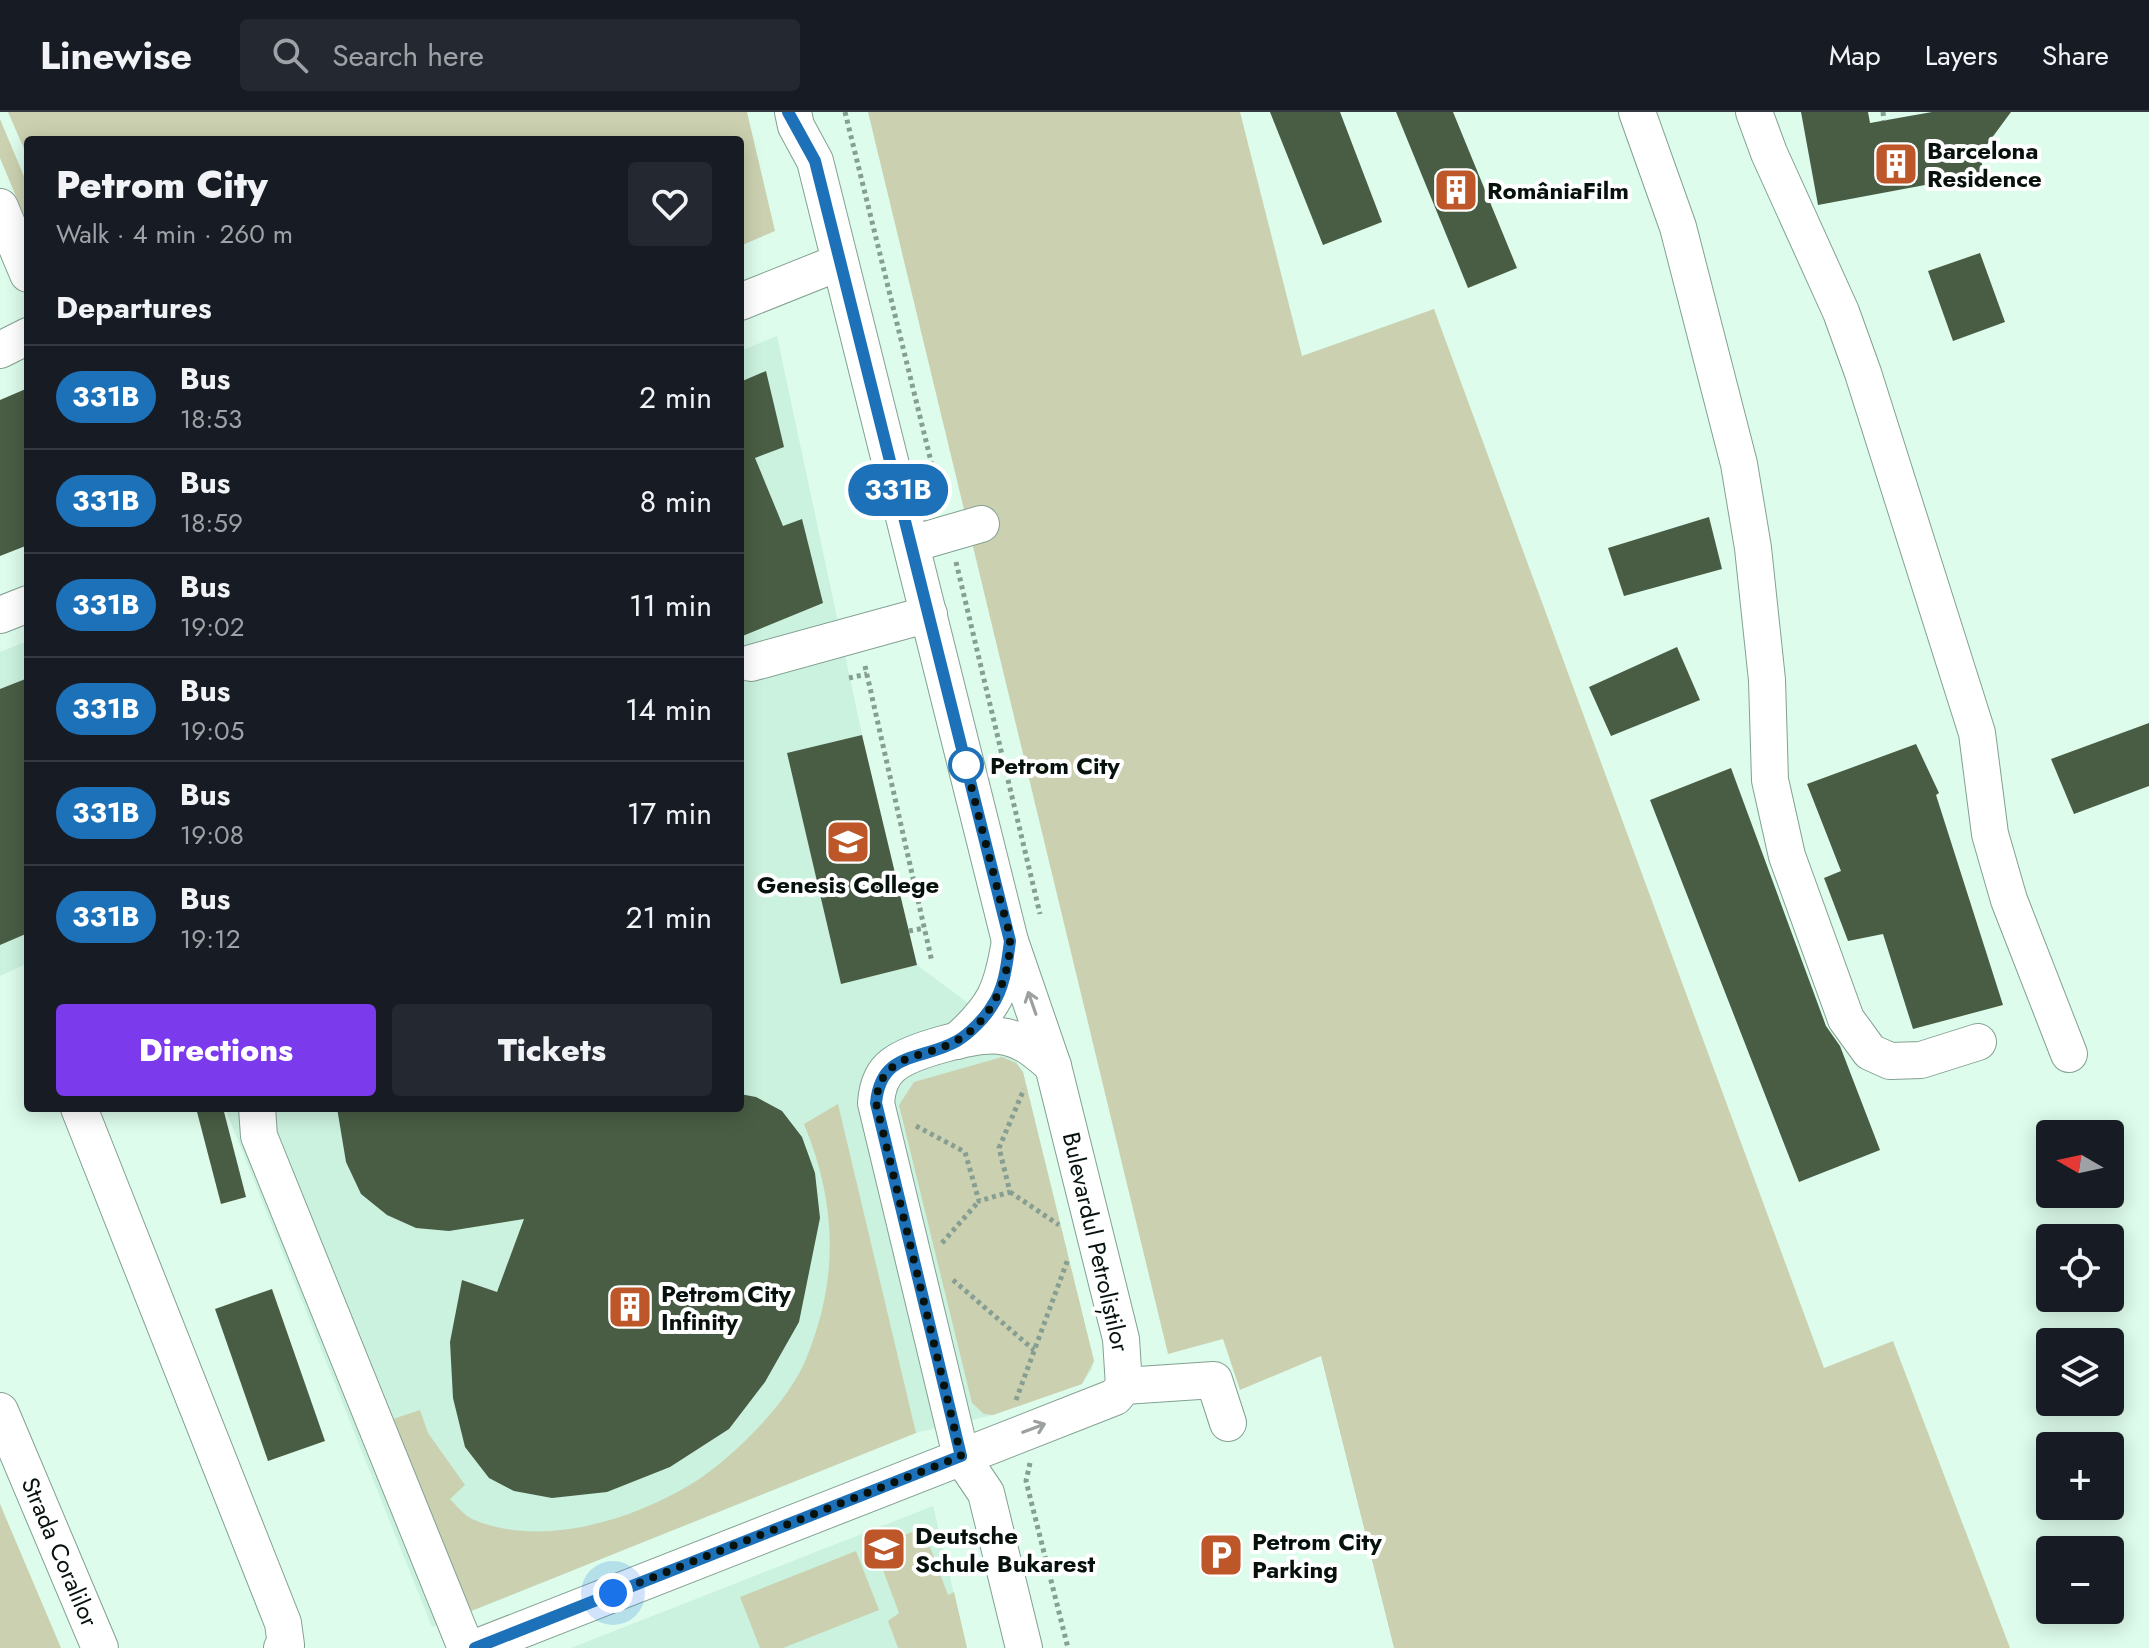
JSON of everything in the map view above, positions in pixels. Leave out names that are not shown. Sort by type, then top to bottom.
[{"type":"street","points":[[1637,112],[1678,227],[1739,464],[1753,548],[1767,680],[1770,780],[1787,856],[1846,1019],[1870,1052],[1890,1061],[1921,1060],[1978,1042]]},
{"type":"street","points":[[1754,112],[1841,312],[1863,373],[1977,733],[1990,834],[2009,900],[2069,1054]]},
{"type":"street","name":"Bulevardul Petroliștilor","points":[[798,115],[815,161],[912,544],[1010,941],[1039,1076]]},
{"type":"street","points":[[0,207],[24,264]]},
{"type":"street","points":[[744,300],[840,262]]},
{"type":"street","points":[[0,350],[24,338]]},
{"type":"street","points":[[912,544],[965,528]]},
{"type":"street","points":[[0,615],[24,606]]},
{"type":"street","points":[[751,663],[929,614]]},
{"type":"street","name":"Bulevardul Petroliștilor","points":[[957,1041],[992,1007],[1005,973],[1010,941]]},
{"type":"street","name":"Bulevardul Petroliștilor","points":[[961,1456],[1115,1397],[1124,1386],[1121,1339],[1039,1076],[1027,1045],[1002,1036],[957,1041],[893,1065],[877,1090],[876,1103],[961,1456],[986,1493],[1024,1648]]},
{"type":"street","points":[[81,1112],[283,1623],[286,1645],[282,1648]]},
{"type":"street","points":[[257,1112],[259,1136],[466,1648]]},
{"type":"street","points":[[1124,1386],[1214,1380],[1228,1423]]},
{"type":"street","name":"Strada Coralilor","points":[[0,1411],[100,1648]]},
{"type":"street","points":[[475,1648],[961,1456]]},
{"type":"path","points":[[845,112],[965,528],[1041,915]]},
{"type":"path","points":[[1883,112],[1884,121]]},
{"type":"path","points":[[849,678],[867,674],[932,962]]},
{"type":"path","points":[[909,931],[925,928]]},
{"type":"path","points":[[1039,1076],[999,1148],[1010,1192],[1071,1233]]},
{"type":"path","points":[[904,1119],[965,1152],[979,1201]]},
{"type":"path","points":[[939,1247],[979,1201],[1010,1192]]},
{"type":"path","points":[[1014,1404],[1069,1257]]},
{"type":"path","points":[[952,1279],[1034,1350]]},
{"type":"path","points":[[1026,1481],[1068,1648]]},
{"type":"shaded area","points":[[8,112],[747,112],[775,231],[744,244],[744,136],[24,136],[24,149]]},
{"type":"shaded area","points":[[868,112],[1240,112],[1302,356],[1434,309],[1824,1368],[1893,1341],[2010,1648],[1394,1648],[1321,1356],[1240,1390],[1223,1339],[1168,1354]]},
{"type":"shaded area","points":[[0,119],[24,176],[24,215],[0,158]]},
{"type":"shaded area","points":[[777,336],[862,735],[787,754],[841,983],[917,965],[991,1020],[1023,1072],[1094,1361],[1082,1384],[993,1415],[915,1433],[432,1627],[227,1112],[744,1112],[744,349]]},
{"type":"shaded area","points":[[24,643],[24,965],[0,976],[0,652]]},
{"type":"shaded area","points":[[1002,1057],[1016,1063],[1023,1072],[1094,1361],[1082,1384],[993,1415],[984,1414],[972,1403],[899,1105],[914,1082]]},
{"type":"shaded area","points":[[838,1104],[916,1433],[466,1613],[387,1421],[420,1410],[428,1433],[465,1485],[450,1499],[472,1519],[499,1528],[556,1531],[615,1519],[669,1496],[709,1472],[742,1444],[773,1411],[798,1376],[817,1329],[829,1271],[830,1242],[823,1183],[804,1124]]},
{"type":"shaded area","points":[[0,1504],[61,1648],[0,1648]]},
{"type":"shaded area","name":"Deutsche Schule Bukarest","points":[[933,1506],[967,1648],[571,1648]]},
{"type":"shaded area","points":[[923,1528],[948,1595],[954,1592],[967,1648],[898,1648],[888,1621],[899,1613],[874,1546]]},
{"type":"shaded area","points":[[856,1551],[879,1610],[783,1648],[760,1648],[740,1597]]},
{"type":"building","points":[[1270,112],[1340,112],[1382,222],[1323,245]]},
{"type":"building","name":"RomâniaFilm","points":[[1396,112],[1453,112],[1517,268],[1468,288]]},
{"type":"building","name":"Barcelona Residence","points":[[1801,112],[1868,112],[1870,123],[1932,112],[2011,112],[1980,154],[1984,174],[1818,205]]},
{"type":"building","points":[[1980,253],[2005,322],[1953,341],[1928,271]]},
{"type":"building","points":[[766,371],[784,447],[755,458],[783,526],[802,519],[823,603],[744,635],[744,380]]},
{"type":"building","points":[[24,390],[24,547],[0,556],[0,400]]},
{"type":"building","points":[[1709,517],[1722,569],[1624,596],[1608,548]]},
{"type":"building","points":[[1677,647],[1700,700],[1611,736],[1589,687]]},
{"type":"building","points":[[24,680],[24,935],[0,945],[0,689]]},
{"type":"building","points":[[2149,723],[2149,786],[2074,814],[2051,759]]},
{"type":"building","name":"Genesis College","points":[[862,735],[917,965],[841,984],[787,753]]},
{"type":"building","points":[[1916,744],[1939,793],[1936,795],[2003,1005],[1913,1029],[1883,934],[1848,941],[1824,878],[1841,871],[1807,784]]},
{"type":"building","points":[[1731,768],[1826,1026],[1840,1046],[1880,1150],[1799,1182],[1650,800]]},
{"type":"building","name":"Petrom City Infinity","points":[[744,1095],[756,1097],[782,1111],[802,1137],[815,1173],[820,1218],[799,1322],[765,1382],[729,1429],[670,1467],[607,1492],[552,1498],[514,1491],[489,1478],[465,1447],[453,1398],[450,1342],[462,1280],[497,1292],[524,1219],[449,1231],[416,1228],[387,1215],[361,1194],[346,1162],[338,1112],[744,1112]]},
{"type":"building","points":[[197,1112],[224,1112],[246,1197],[221,1204]]},
{"type":"building","points":[[272,1289],[325,1441],[268,1461],[215,1309]]},
{"type":"bus line","name":"331B","points":[[475,1648],[961,1456],[876,1103],[877,1090],[893,1065],[957,1041],[992,1007],[1005,973],[1010,941],[815,161],[788,112]]},
{"type":"place","name":"Barcelona Residence","points":[[1896,164]]},
{"type":"place","name":"RomâniaFilm","points":[[1456,190]]},
{"type":"place","name":"Petrom City","points":[[966,765]]},
{"type":"place","name":"Genesis College","points":[[848,842]]},
{"type":"place","name":"Petrom City Infinity","points":[[630,1307]]},
{"type":"place","name":"Deutsche Schule Bukarest","points":[[884,1549]]},
{"type":"place","name":"Petrom City Parking","points":[[1221,1555]]},
{"type":"route","points":[[613,1593],[961,1456],[876,1103],[877,1090],[893,1065],[957,1041],[976,1024],[992,1007],[1005,973],[1010,941],[966,765]]}]
